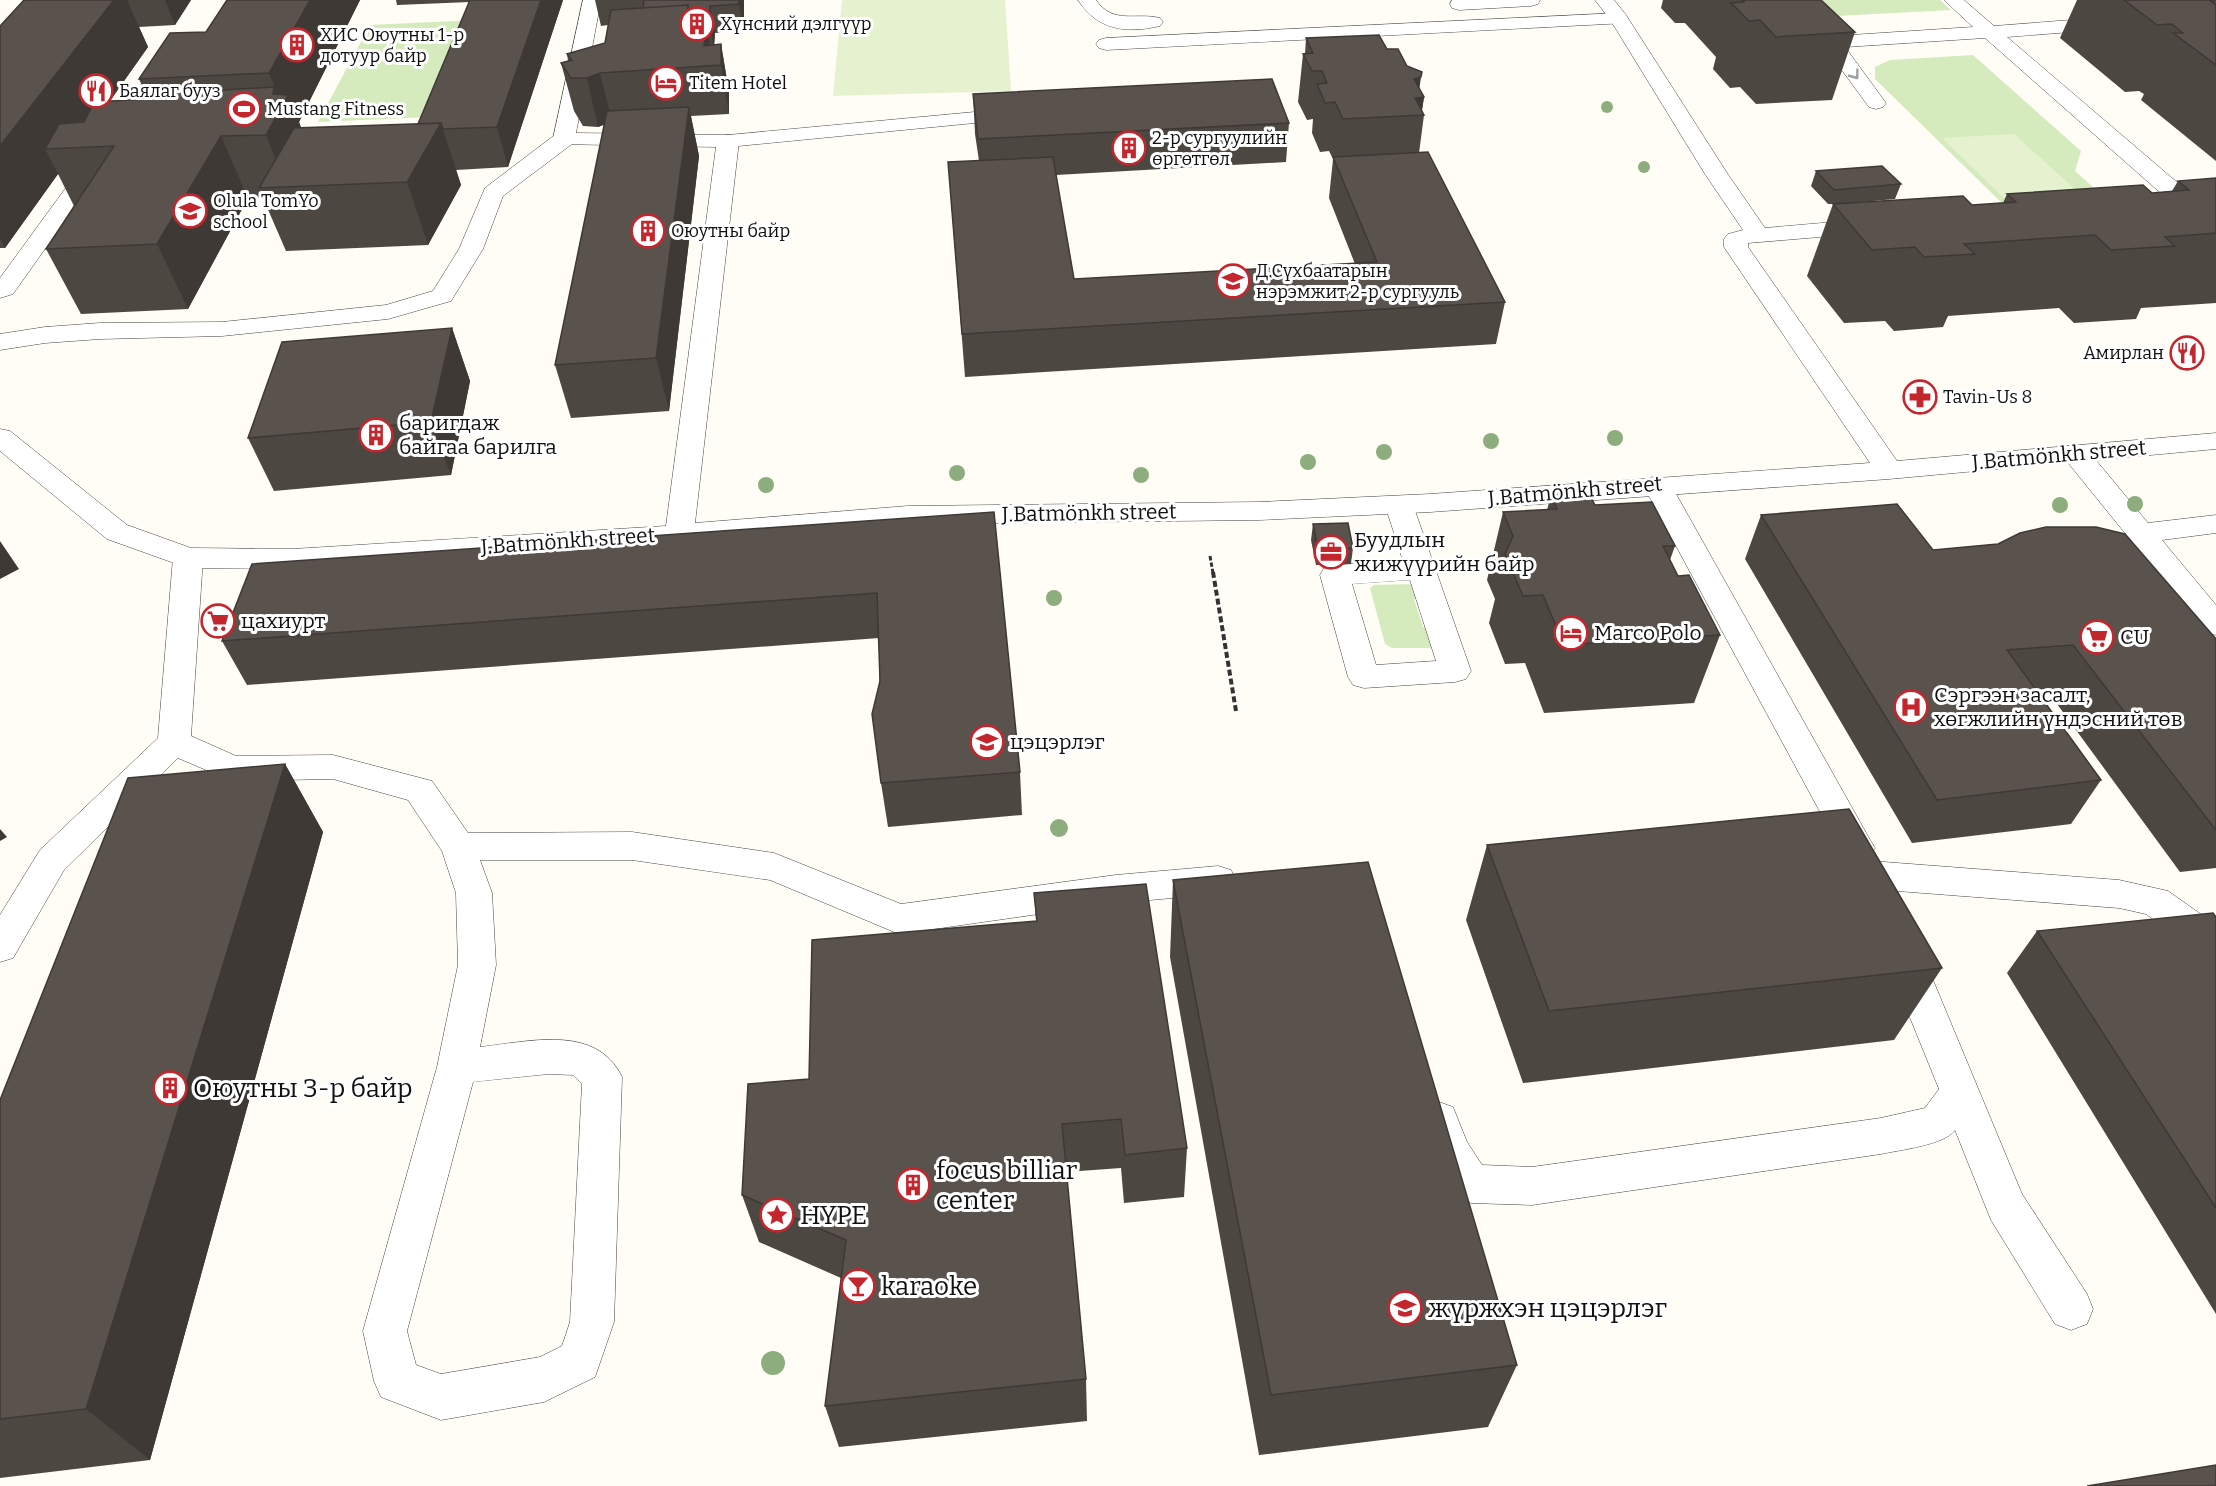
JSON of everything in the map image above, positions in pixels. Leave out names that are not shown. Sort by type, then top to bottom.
[{"type":"street","points":[[564,140],[592,0]]},
{"type":"street","points":[[1087,0],[1094,12],[1105,20],[1139,23],[1174,21]]},
{"type":"street","points":[[1436,6],[1531,0]]},
{"type":"street","points":[[1604,0],[1619,19],[1716,174],[1758,235]]},
{"type":"street","points":[[1789,0],[1831,42],[1876,103]]},
{"type":"street","points":[[1953,0],[2171,189],[2176,198],[2167,204],[2121,207]]},
{"type":"street","points":[[1106,44],[1619,19]]},
{"type":"street","points":[[1831,42],[2133,21]]},
{"type":"street","points":[[0,291],[4,290],[173,55]]},
{"type":"street","points":[[0,342],[45,335],[100,331],[234,328],[388,312],[442,296],[471,249],[494,193],[564,140],[728,141],[1036,112]]},
{"type":"street","points":[[679,534],[728,141]]},
{"type":"street","points":[[1884,225],[1758,235],[1736,239],[1736,247],[1889,470]]},
{"type":"street","name":"J.Batmönkh street","points":[[0,437],[117,532],[188,558],[293,559],[679,534],[908,515],[1259,511],[1399,505],[1889,470],[2216,441]]},
{"type":"street","points":[[2075,453],[2216,625]]},
{"type":"street","points":[[1657,485],[1883,904],[2006,1206],[2072,1309]]},
{"type":"street","points":[[1399,505],[1421,570],[1455,671],[1364,677],[1335,575],[1421,570]]},
{"type":"street","points":[[2141,533],[2216,524]]},
{"type":"street","points":[[0,947],[52,860],[174,742],[188,558]]},
{"type":"street","points":[[174,742],[232,769],[333,766],[420,790],[458,847],[474,893],[477,965],[457,1067],[385,1331],[397,1381],[441,1397],[544,1379],[553,1375],[579,1361],[592,1322],[602,1077],[582,1059],[549,1057],[457,1067]]},
{"type":"street","points":[[458,847],[632,846],[774,867],[899,919],[1116,889],[1246,877]]},
{"type":"street","points":[[1883,904],[2119,894],[2155,901],[2202,934],[2216,952]]},
{"type":"street","points":[[1427,1083],[1449,1150],[1471,1184],[1532,1186],[1881,1136],[1937,1123],[1960,1092]]},
{"type":"path","points":[[1210,555],[1236,711]]},
{"type":"green space","points":[[842,0],[1005,0],[1011,91],[833,96]]},
{"type":"green space","points":[[1801,0],[1940,0],[1951,10],[1818,17]]},
{"type":"green space","points":[[475,20],[429,117],[318,122],[370,25]]},
{"type":"green space","points":[[1973,55],[2081,151],[2075,171],[2111,203],[2009,210],[1875,79],[1875,67],[1890,60]]},
{"type":"green space","points":[[2014,134],[2080,194],[2005,199],[1942,138]]},
{"type":"green space","points":[[1415,584],[1422,598],[1414,599],[1423,627],[1432,627],[1432,648],[1392,648],[1385,644],[1370,588],[1374,585]]},
{"type":"building","points":[[24,0],[114,0],[0,146],[0,26]]},
{"type":"building","points":[[227,0],[310,0],[269,73],[139,79],[170,33],[206,32]]},
{"type":"building","points":[[470,0],[541,0],[497,127],[443,129],[441,123],[418,124]]},
{"type":"building","points":[[644,0],[739,0],[739,4],[710,6],[709,23],[691,24],[688,5],[643,8]]},
{"type":"building","points":[[1742,0],[1821,0],[1855,32],[1776,37],[1760,20],[1749,21],[1731,3],[1744,2]]},
{"type":"building","points":[[2124,0],[2209,0],[2216,5],[2216,65],[2173,33],[2183,33],[2172,24],[2157,25]]},
{"type":"building","points":[[688,5],[686,28],[707,27],[704,46],[721,44],[721,65],[600,73],[587,78],[571,78],[561,63],[572,60],[567,54],[605,43],[611,10]]},
{"type":"building","points":[[1379,35],[1387,49],[1398,49],[1407,66],[1422,72],[1421,77],[1414,79],[1424,97],[1415,98],[1424,115],[1343,119],[1335,102],[1325,103],[1317,84],[1327,83],[1322,71],[1312,71],[1303,54],[1313,53],[1306,38]]},
{"type":"building","points":[[1272,79],[1289,123],[978,139],[973,94]]},
{"type":"building","points":[[274,87],[273,94],[288,95],[266,135],[221,136],[157,244],[46,249],[114,146],[45,149],[59,124],[84,122],[94,102],[148,99],[153,94]]},
{"type":"building","name":"Оюутны байр","points":[[689,107],[656,358],[555,365],[607,111]]},
{"type":"building","points":[[441,123],[407,182],[259,188],[294,128]]},
{"type":"building","points":[[1428,152],[1505,302],[962,334],[948,162],[1053,157],[1074,279],[1377,262],[1333,157]]},
{"type":"building","points":[[1882,166],[1901,184],[1834,190],[1816,171]]},
{"type":"building","points":[[2216,178],[2216,233],[2165,237],[2175,246],[2111,250],[2095,235],[1964,244],[1975,254],[1924,257],[1915,247],[1872,250],[1833,204],[1963,196],[1972,205],[2016,202],[2007,194],[2143,185],[2152,193],[2189,190],[2178,181]]},
{"type":"building","points":[[452,328],[431,422],[248,438],[282,342]]},
{"type":"building","points":[[1588,492],[1595,505],[1652,502],[1675,546],[1663,546],[1678,576],[1689,575],[1720,635],[1564,645],[1543,595],[1523,596],[1505,554],[1513,536],[1503,512],[1557,509],[1551,495]]},
{"type":"building","name":"Сэргээн засалт, хөгжлийн үндэсний төв","points":[[1897,504],[1933,550],[1998,544],[2020,533],[2046,527],[2096,527],[2125,534],[2216,639],[2216,829],[2073,645],[2007,650],[2101,780],[1937,800],[1761,515]]},
{"type":"building","points":[[994,512],[1020,772],[881,783],[872,714],[880,681],[877,593],[222,641],[252,564]]},
{"type":"building","points":[[1348,523],[1353,548],[1318,549],[1313,524]]},
{"type":"building","points":[[285,764],[86,1409],[0,1419],[0,1100],[128,778]]},
{"type":"building","points":[[1849,809],[1942,968],[1549,1011],[1487,845]]},
{"type":"building","points":[[1368,862],[1517,1365],[1271,1395],[1173,880]]},
{"type":"building","name":"focus billiar center","points":[[1146,884],[1187,1148],[1125,1155],[1121,1119],[1062,1124],[1086,1379],[825,1406],[846,1240],[742,1195],[748,1084],[809,1079],[812,940],[1037,921],[1034,893]]},
{"type":"building","points":[[2213,913],[2216,917],[2216,1208],[2037,931]]},
{"type":"building","points":[[2216,1465],[2216,1486],[2087,1486]]},
{"type":"place","name":"Хүнсний дэлгүүр","points":[[697,24]]},
{"type":"place","name":"ХИС Оюутны 1-р дотуур байр","points":[[297,45]]},
{"type":"place","name":"Titem Hotel","points":[[666,83]]},
{"type":"place","name":"Баялаг бууз","points":[[96,91]]},
{"type":"place","name":"Mustang Fitness","points":[[244,109]]},
{"type":"place","name":"2-р сургуулийн өргөтгөл","points":[[1129,148]]},
{"type":"place","name":"Olula TomYo school","points":[[190,211]]},
{"type":"place","name":"Оюутны байр","points":[[648,231]]},
{"type":"place","name":"Д.Сүхбаатарын нэрэмжит 2-р сургууль","points":[[1233,281]]},
{"type":"place","name":"Амирлан","points":[[2187,353]]},
{"type":"place","name":"Tavin-Us 8","points":[[1920,397]]},
{"type":"place","name":"баригдаж байгаа барилга","points":[[376,435]]},
{"type":"place","name":"Буудлын жижүүрийн байр","points":[[1331,552]]},
{"type":"place","name":"цахиурт","points":[[218,621]]},
{"type":"place","name":"Marco Polo","points":[[1571,633]]},
{"type":"place","name":"CU","points":[[2097,637]]},
{"type":"place","name":"Сэргээн засалт, хөгжлийн үндэсний төв","points":[[1911,707]]},
{"type":"place","name":"цэцэрлэг","points":[[987,742]]},
{"type":"place","name":"Оюутны 3-р байр","points":[[170,1088]]},
{"type":"place","name":"focus billiar center","points":[[913,1185]]},
{"type":"place","name":"HYPE","points":[[777,1215]]},
{"type":"place","name":"karaoke","points":[[858,1286]]},
{"type":"place","name":"жүржхэн цэцэрлэг","points":[[1405,1308]]}]
